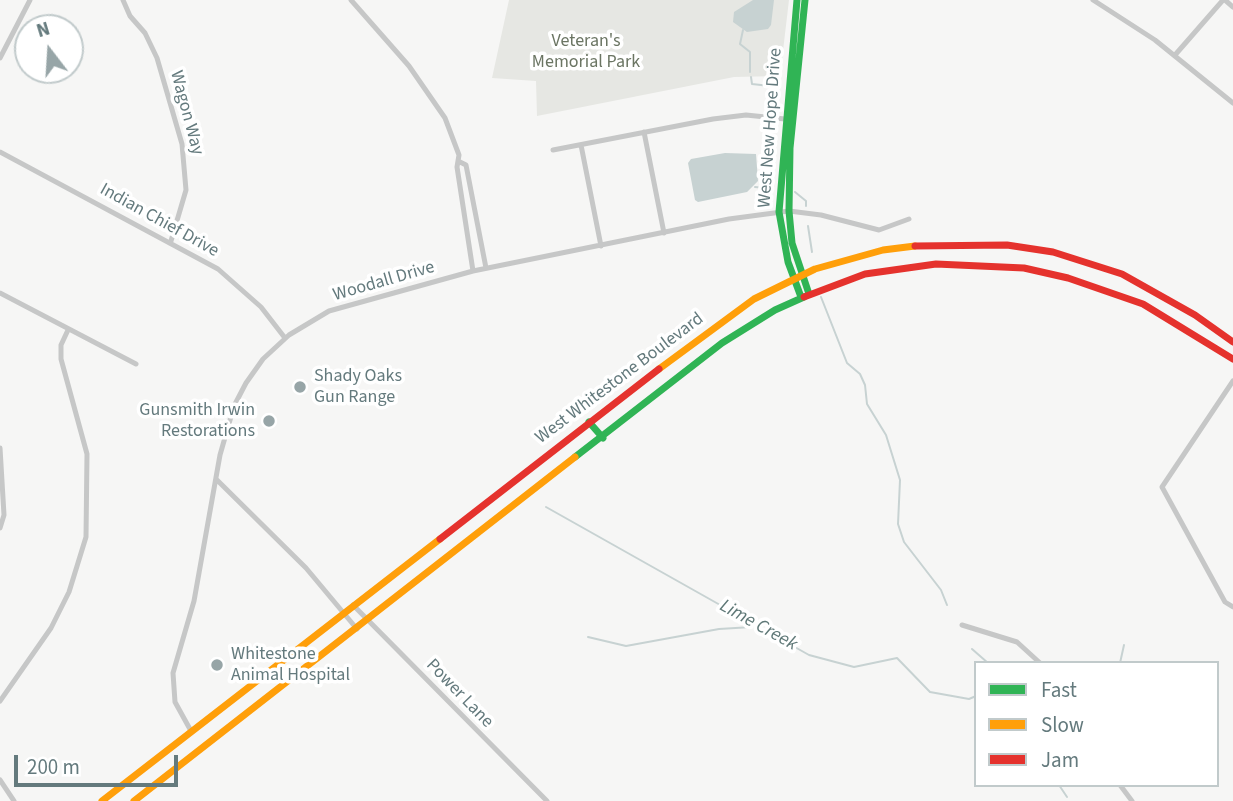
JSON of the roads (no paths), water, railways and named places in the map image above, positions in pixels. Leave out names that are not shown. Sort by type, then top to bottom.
[{"type":"main road","name":"West New Hope Drive","points":[[797,0],[779,212],[794,279],[805,295]]},
{"type":"main road","name":"West New Hope Drive","points":[[805,0],[790,148],[789,211],[792,243],[805,295]]},
{"type":"main road","name":"West Whitestone Boulevard","points":[[102,801],[716,324],[802,275],[845,259],[917,245],[972,243],[1053,251],[1122,274],[1195,315],[1233,342]]},
{"type":"main road","name":"West Whitestone Boulevard","points":[[134,801],[722,343],[751,323],[805,295],[864,274],[895,269],[977,264],[1024,268],[1068,278],[1143,304],[1233,359]]},
{"type":"main road","points":[[589,422],[603,438]]},
{"type":"street","points":[[0,58],[30,0]]},
{"type":"street","name":"Wagon Way","points":[[123,0],[130,16],[145,33],[157,58],[182,144],[186,190],[171,241]]},
{"type":"street","points":[[351,0],[432,98],[445,118],[460,162],[466,165],[486,268]]},
{"type":"street","points":[[1093,0],[1175,55],[1206,84],[1233,103]]},
{"type":"street","points":[[1175,55],[1224,0],[1233,7]]},
{"type":"street","points":[[553,150],[746,116],[785,119]]},
{"type":"street","points":[[644,132],[664,233]]},
{"type":"street","points":[[581,145],[601,246]]},
{"type":"street","name":"Indian Chief Drive","points":[[0,152],[171,241],[218,269],[261,307],[285,338]]},
{"type":"street","points":[[460,162],[457,166],[473,271]]},
{"type":"street","name":"Woodall Drive","points":[[191,731],[175,702],[173,673],[187,633],[216,479],[234,407],[263,359],[285,338],[329,312],[473,271],[664,233],[789,211],[821,215],[878,230],[909,219]]},
{"type":"street","points":[[0,293],[136,364]]},
{"type":"street","points":[[0,701],[51,628],[69,592],[86,537],[87,454],[61,359],[61,345],[68,330]]},
{"type":"street","points":[[1233,381],[1162,487],[1225,602],[1233,607]]},
{"type":"street","points":[[0,448],[4,515],[0,528]]},
{"type":"street","points":[[216,479],[306,568],[356,629]]},
{"type":"street","name":"Power Lane","points":[[353,605],[547,801]]},
{"type":"street","points":[[962,625],[1017,642],[1038,661]]},
{"type":"street","points":[[0,780],[14,801]]},
{"type":"waterway","points":[[743,30],[740,44],[750,52],[750,72]]},
{"type":"waterway","points":[[751,77],[752,84],[770,86]]},
{"type":"waterway","points":[[755,187],[765,188]]},
{"type":"waterway","points":[[795,192],[806,201],[806,206]]},
{"type":"waterway","points":[[808,226],[812,252]]},
{"type":"waterway","points":[[821,297],[847,363],[860,374],[865,385],[867,404],[886,435],[900,480],[898,524],[904,542],[941,590],[947,605]]},
{"type":"waterway","name":"Lime Creek","points":[[546,507],[809,655],[854,667],[897,658],[930,692],[969,699],[974,697]]},
{"type":"waterway","points":[[588,637],[626,646],[719,629],[752,627]]},
{"type":"waterway","points":[[1120,661],[1124,645]]},
{"type":"waterway","points":[[972,649],[986,661]]},
{"type":"waterway","name":"Lime Creek","points":[[1060,787],[1067,797]]},
{"type":"place","name":"Shady Oaks Gun Range","points":[[300,387]]},
{"type":"place","name":"Gunsmith Irwin Restorations","points":[[269,421]]},
{"type":"place","name":"Whitestone Animal Hospital","points":[[217,665]]},
{"type":"park label","name":"Veteran's Memorial Park","points":[[586,52]]}]
